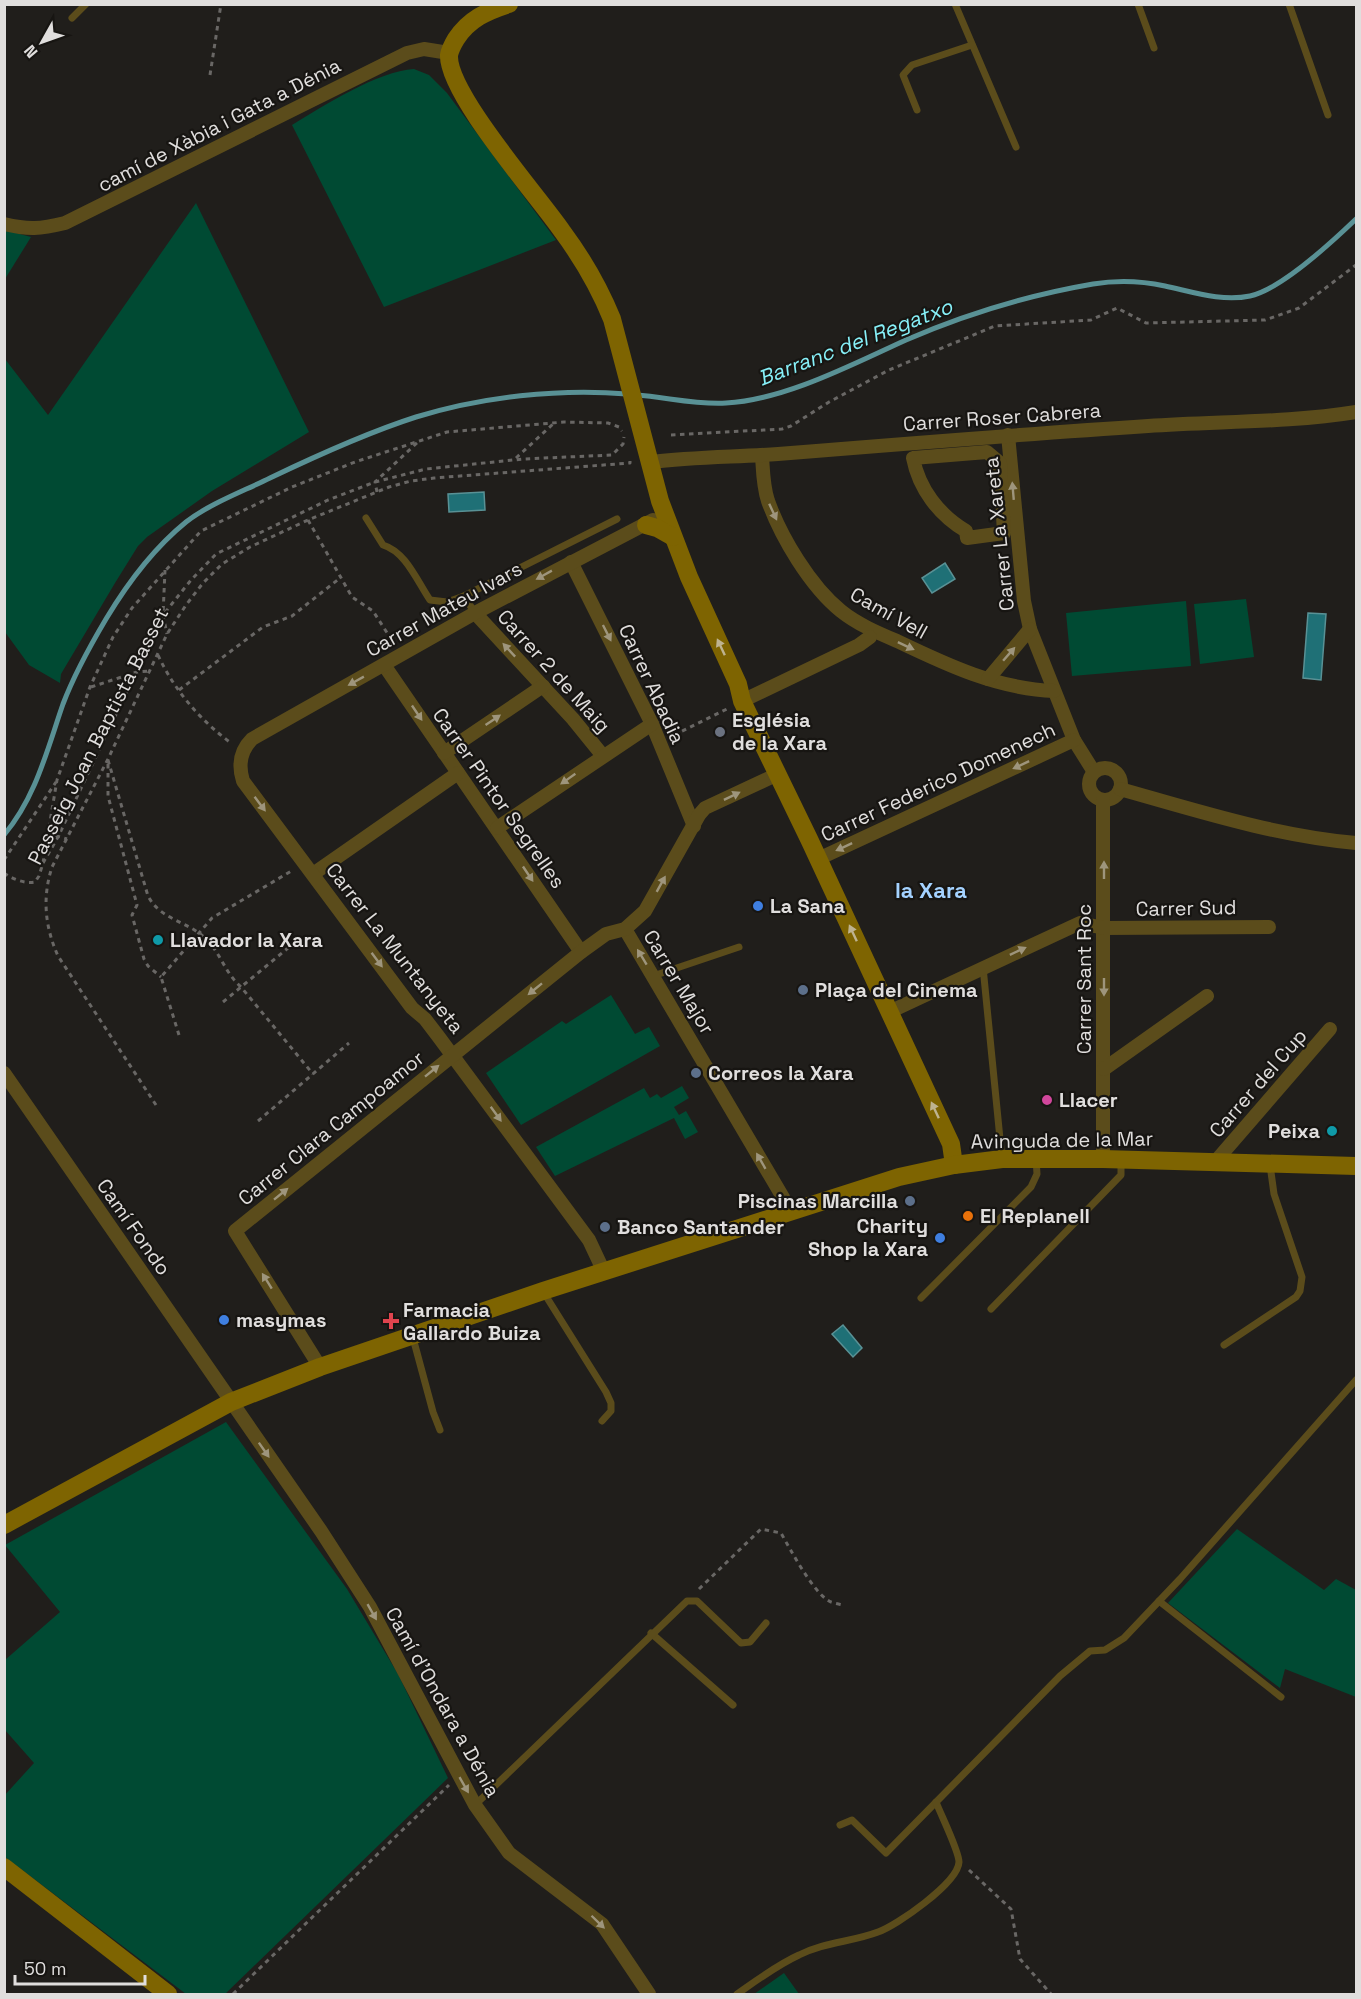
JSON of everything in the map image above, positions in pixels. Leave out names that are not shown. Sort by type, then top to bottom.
[{"type":"main road","points":[[509,4],[491,10],[469,24],[454,42],[449,54],[452,74],[470,107],[563,232],[594,280],[612,319],[660,501],[689,577],[738,684],[742,701],[951,1144],[954,1165]]},
{"type":"main road","points":[[646,525],[673,537]]},
{"type":"main road","name":"Avinguda de la Mar","points":[[4,1525],[231,1402],[320,1366],[543,1291],[899,1177],[954,1165],[1002,1159],[1112,1159],[1356,1166]]},
{"type":"main road","points":[[4,1867],[168,1995]]},
{"type":"street","name":"camí de Xàbia i Gata a Dénia","points":[[4,224],[25,229],[47,228],[65,223],[406,53],[424,49],[449,54]]},
{"type":"street","name":"Carrer Roser Cabrera","points":[[651,462],[1008,435],[1248,422],[1356,412]]},
{"type":"street","name":"Carrer La Xareta","points":[[1008,435],[1024,601],[1030,629],[1074,740],[1094,772]]},
{"type":"street","points":[[987,452],[1000,463],[1004,533],[967,538],[966,531],[951,522],[934,504],[921,482],[914,458],[987,452]]},
{"type":"street","name":"Camí Vell","points":[[762,455],[765,487],[775,516],[808,575],[829,600],[853,620],[949,666],[1028,689],[1054,691]]},
{"type":"street","points":[[646,525],[658,514],[660,501]]},
{"type":"street","name":"Carrer Mateu Ivars","points":[[242,752],[252,739],[475,613],[646,525]]},
{"type":"street","name":"Carrer Abadia","points":[[571,562],[652,724],[694,826]]},
{"type":"street","name":"Carrer 2 de Maig","points":[[475,613],[573,718],[603,756]]},
{"type":"street","name":"Carrer La Xareta","points":[[988,679],[1030,629]]},
{"type":"street","points":[[742,701],[859,645],[870,637]]},
{"type":"street","name":"Carrer Pintor Segrelles","points":[[384,665],[581,952]]},
{"type":"street","points":[[444,753],[543,686]]},
{"type":"street","points":[[497,828],[652,724]]},
{"type":"street","name":"Carrer Federico Domenech","points":[[818,859],[1074,740]]},
{"type":"street","name":"Carrer La Muntanyeta","points":[[242,752],[240,766],[243,782],[412,1008],[425,1019],[589,1240],[604,1272]]},
{"type":"street","points":[[1104,768],[1114,771],[1120,779],[1120,789],[1113,798],[1103,800],[1094,796],[1089,786],[1091,776],[1094,772],[1104,768]]},
{"type":"street","points":[[308,869],[458,773]]},
{"type":"street","points":[[625,929],[649,906],[705,808],[778,774]]},
{"type":"street","points":[[1120,789],[1254,826],[1295,835],[1356,843]]},
{"type":"street","name":"Carrer Sant Roc","points":[[1103,800],[1104,1069],[1112,1159]]},
{"type":"street","name":"Carrer Sud","points":[[890,1012],[1080,923],[1104,928],[1269,927]]},
{"type":"street","name":"Carrer Clara Campoamor","points":[[320,1366],[235,1231],[581,952],[606,934],[625,929]]},
{"type":"street","name":"Carrer Major","points":[[625,929],[791,1212]]},
{"type":"street","points":[[1104,1069],[1207,996]]},
{"type":"street","name":"Carrer del Cup","points":[[1215,1162],[1330,1029]]},
{"type":"street","name":"Camí Fondo","points":[[4,1073],[231,1402]]},
{"type":"street","name":"Camí d’Ondara a Dénia","points":[[231,1402],[321,1530],[370,1607],[458,1775],[509,1853],[602,1924],[649,1995]]},
{"type":"lane","points":[[72,18],[86,4]]},
{"type":"lane","points":[[955,4],[1016,147]]},
{"type":"lane","points":[[1138,4],[1154,48]]},
{"type":"lane","points":[[1289,4],[1328,115]]},
{"type":"lane","points":[[917,110],[903,75],[912,65],[972,45]]},
{"type":"lane","points":[[366,518],[383,545],[394,549],[400,555],[430,600],[447,602],[464,596],[597,527],[617,519]]},
{"type":"lane","points":[[597,527],[605,545]]},
{"type":"lane","points":[[464,596],[475,613]]},
{"type":"lane","points":[[653,976],[739,947]]},
{"type":"lane","points":[[983,967],[1002,1159]]},
{"type":"lane","points":[[921,1298],[1031,1187],[1037,1174],[1036,1159]]},
{"type":"lane","points":[[991,1309],[1121,1175],[1112,1159]]},
{"type":"lane","points":[[1224,1345],[1296,1297],[1300,1291],[1302,1277],[1274,1194],[1270,1165]]},
{"type":"lane","points":[[543,1291],[606,1392],[611,1411],[602,1421]]},
{"type":"lane","points":[[412,1336],[440,1430]]},
{"type":"lane","points":[[840,1825],[852,1820],[886,1853],[1060,1677],[1090,1651],[1105,1650],[1124,1638],[1356,1380]]},
{"type":"lane","points":[[476,1805],[651,1633],[687,1601],[697,1601],[741,1643],[750,1642],[766,1623]]},
{"type":"lane","points":[[1159,1601],[1281,1697]]},
{"type":"lane","points":[[651,1633],[733,1705]]},
{"type":"lane","points":[[737,1995],[759,1978],[800,1954],[833,1942],[887,1928],[920,1907],[941,1888],[955,1872],[959,1860],[936,1802]]},
{"type":"path","points":[[210,75],[221,4]]},
{"type":"path","points":[[671,435],[784,429],[889,370],[995,326],[1091,320],[1117,308],[1146,323],[1265,320],[1299,308],[1356,265]]},
{"type":"path","points":[[515,459],[554,423]]},
{"type":"path","points":[[4,873],[10,878],[29,883],[35,882],[39,876],[57,780],[90,687],[112,637],[132,608],[201,531],[354,462],[447,432],[554,423],[608,423],[619,427],[624,434],[623,444],[612,455],[515,459],[426,469],[375,482],[328,500],[216,554],[191,580],[163,615],[58,837],[43,863]]},
{"type":"path","points":[[375,482],[420,440]]},
{"type":"path","name":"Passeig Joan Baptista Basset","points":[[156,1105],[58,956],[46,923],[46,884],[52,867],[108,759],[167,634],[202,583],[222,564],[250,547],[308,520],[411,481],[630,463],[631,452]]},
{"type":"path","points":[[375,482],[377,492]]},
{"type":"path","points":[[308,520],[352,597],[373,611],[402,655]]},
{"type":"path","points":[[165,570],[163,615],[167,634]]},
{"type":"path","points":[[179,690],[263,627],[292,616],[340,578]]},
{"type":"path","points":[[158,655],[168,675],[209,727],[242,752]]},
{"type":"path","points":[[90,687],[137,672],[150,671]]},
{"type":"path","points":[[660,742],[742,701]]},
{"type":"path","points":[[108,759],[151,902],[162,913],[199,933],[209,942],[231,979],[241,987],[313,1074]]},
{"type":"path","points":[[108,759],[108,796],[137,905],[132,915],[144,959],[148,966],[161,977],[179,1035]]},
{"type":"path","points":[[4,860],[57,780]]},
{"type":"path","points":[[47,833],[67,839]]},
{"type":"path","points":[[161,977],[212,918],[308,869]]},
{"type":"path","points":[[223,1002],[294,943]]},
{"type":"path","points":[[258,1120],[349,1043]]},
{"type":"path","points":[[687,1601],[761,1529],[781,1533],[804,1573],[828,1600],[843,1605]]},
{"type":"path","points":[[233,1995],[458,1775]]},
{"type":"path","points":[[959,1860],[1011,1909],[1020,1959],[1051,1995]]},
{"type":"green space","points":[[414,69],[429,75],[447,93],[556,240],[384,307],[292,125],[335,99],[368,83],[400,71]]},
{"type":"green space","points":[[196,203],[309,432],[212,491],[147,537],[138,546],[61,674],[60,683],[29,665],[5,632],[5,359],[48,415]]},
{"type":"green space","points":[[5,230],[31,237],[5,279]]},
{"type":"green space","points":[[1246,599],[1254,657],[1200,664],[1194,604]]},
{"type":"green space","points":[[1186,601],[1191,666],[1072,676],[1066,613]]},
{"type":"green space","points":[[611,995],[635,1034],[649,1027],[660,1046],[521,1125],[486,1073],[562,1021],[566,1024]]},
{"type":"green space","points":[[682,1086],[689,1098],[674,1107],[679,1115],[686,1111],[698,1132],[685,1139],[674,1118],[555,1176],[536,1147],[644,1088],[650,1098],[657,1094],[661,1098]]},
{"type":"green space","points":[[226,1422],[347,1589],[398,1674],[448,1778],[225,1994],[186,1994],[5,1857],[4,1796],[34,1763],[5,1730],[5,1660],[60,1612],[5,1545]]},
{"type":"green space","points":[[1237,1529],[1324,1590],[1336,1579],[1356,1590],[1356,1697],[1285,1669],[1280,1688],[1168,1603]]},
{"type":"green space","points":[[784,1973],[799,1994],[754,1994]]},
{"type":"water","points":[[484,492],[485,510],[449,512],[448,494]]},
{"type":"water","points":[[945,563],[955,579],[932,593],[922,578]]},
{"type":"water","points":[[1308,613],[1326,614],[1321,680],[1303,678]]},
{"type":"water","points":[[843,1325],[862,1348],[853,1357],[832,1334]]},
{"type":"waterway","name":"Barranc del Regatxo","points":[[636,395],[715,403],[772,395],[841,370],[906,340],[975,314],[1045,294],[1093,284],[1138,282],[1218,297],[1250,296],[1263,292],[1291,275],[1356,219]]},
{"type":"waterway","name":"Barranc del Regatxo","points":[[4,835],[33,789],[67,693],[106,619],[152,555],[174,532],[195,515],[324,453],[416,417],[493,399],[547,393],[627,394]]},
{"type":"place","name":"Església de la Xara","points":[[720,732]]},
{"type":"place","name":"La Sana","points":[[758,906]]},
{"type":"place","name":"Llavador la Xara","points":[[158,940]]},
{"type":"place","name":"Plaça del Cinema","points":[[803,990]]},
{"type":"place","name":"Correos la Xara","points":[[696,1073]]},
{"type":"place","name":"Llacer","points":[[1047,1100]]},
{"type":"place","name":"Peixa","points":[[1332,1131]]},
{"type":"place","name":"Piscinas Marcilla","points":[[910,1201]]},
{"type":"place","name":"El Replanell","points":[[968,1216]]},
{"type":"place","name":"Banco Santander","points":[[605,1227]]},
{"type":"place","name":"Charity Shop la Xara","points":[[940,1238]]},
{"type":"place","name":"masymas","points":[[224,1320]]},
{"type":"place","name":"Farmacia Gallardo Buiza","points":[[391,1321]]},
{"type":"district","name":"la Xara","points":[[931,890]]}]
